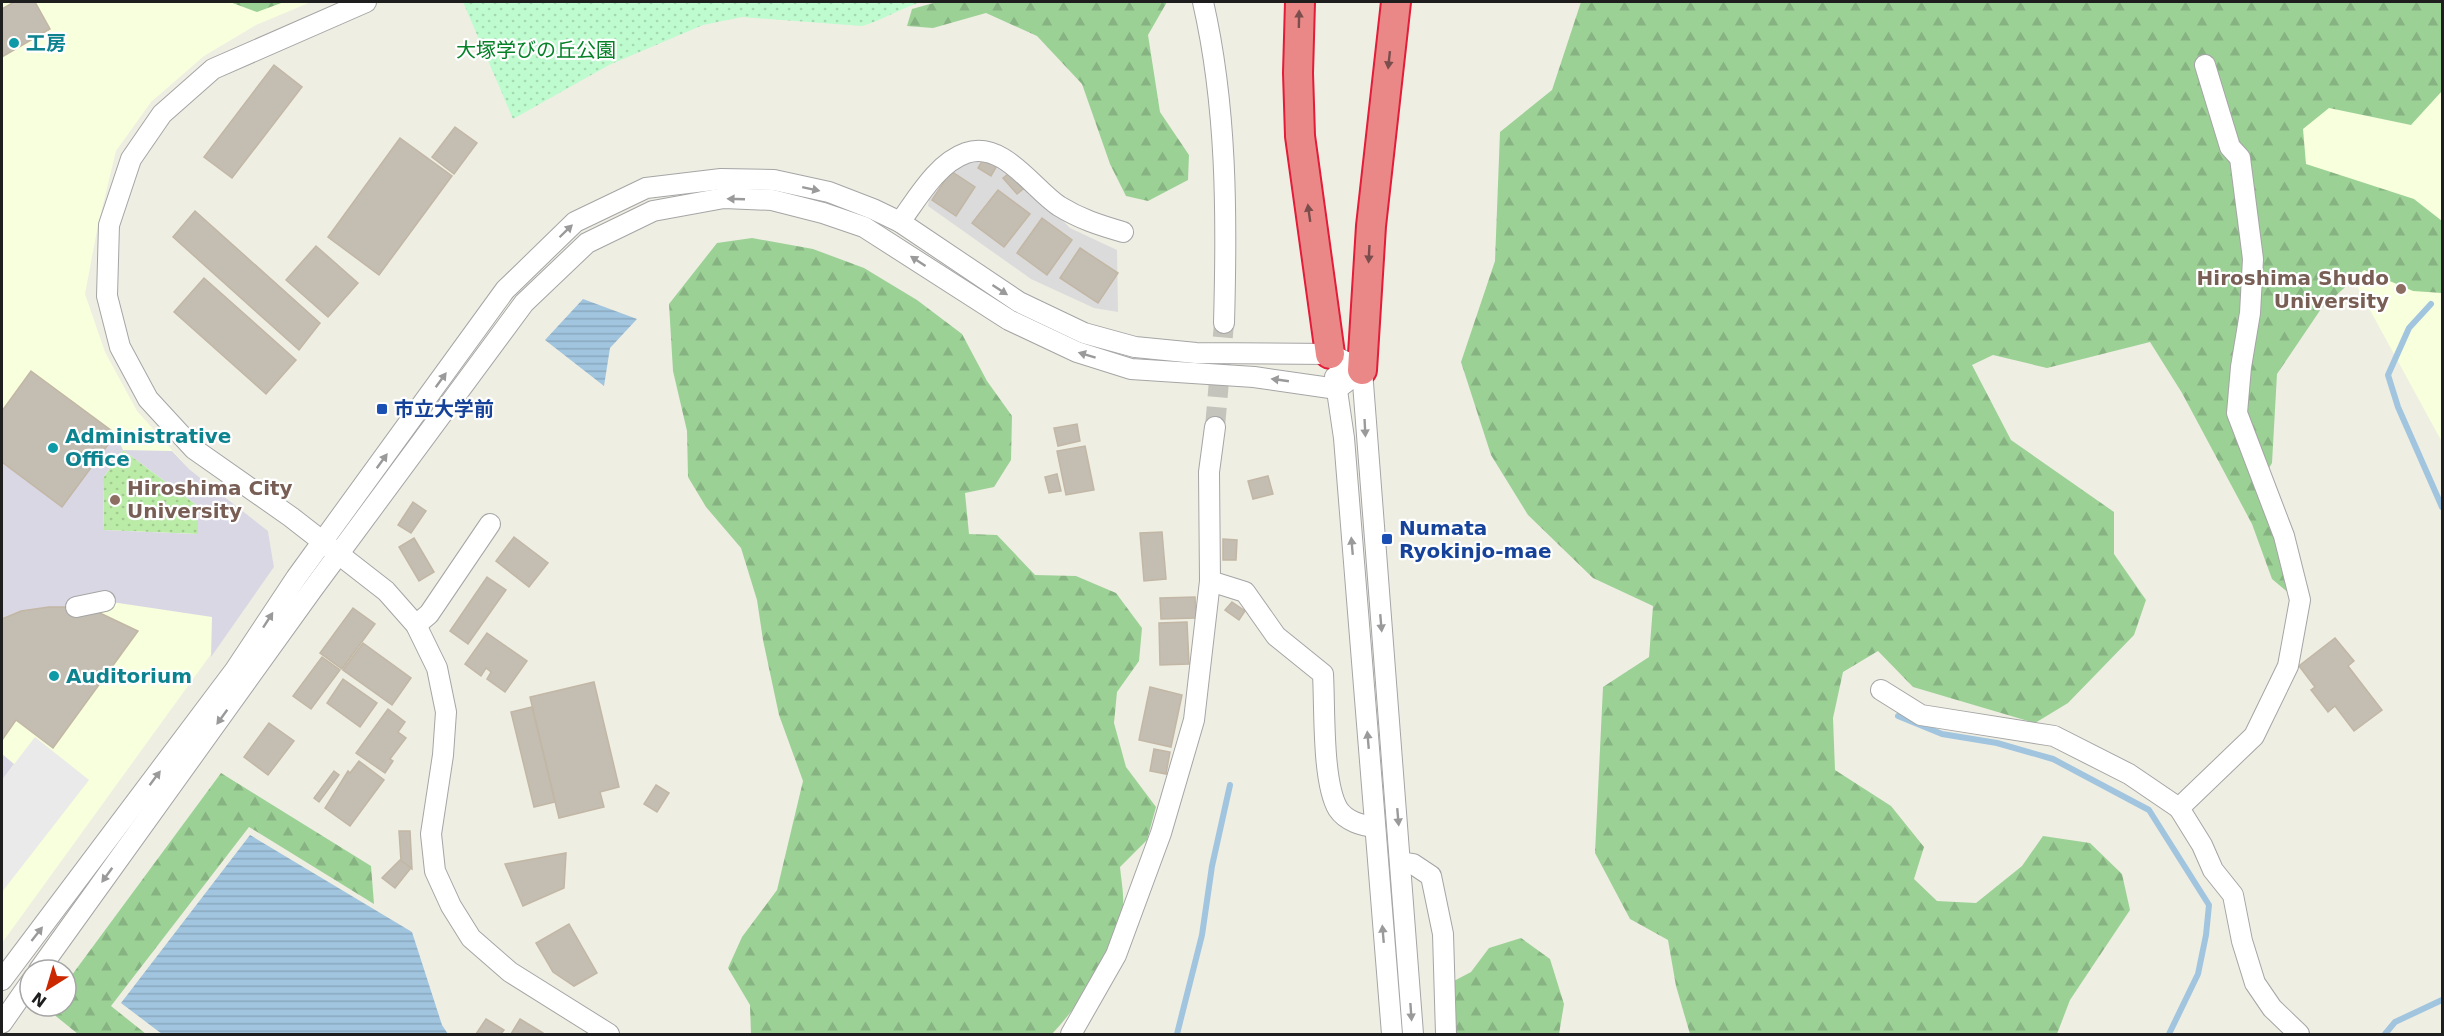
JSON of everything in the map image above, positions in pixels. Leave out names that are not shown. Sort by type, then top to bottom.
[{"type":"highway","points":[[1300,2],[1298,73],[1300,136],[1330,354]]},
{"type":"highway","points":[[1362,370],[1371,226],[1396,2]]},
{"type":"street","points":[[366,2],[213,69],[162,114],[131,159],[109,225],[107,296],[120,347],[148,399],[194,449],[386,591],[416,625],[437,668],[446,712],[443,755],[431,834],[435,871],[447,898],[471,938],[510,972],[609,1035]]},
{"type":"street","points":[[1203,2],[1210,33],[1224,144],[1227,232],[1224,323]]},
{"type":"street","points":[[2179,808],[2254,736],[2288,666],[2300,600],[2284,536],[2237,413],[2241,367],[2250,313],[2253,259],[2240,158],[2230,147],[2205,65]]},
{"type":"street","points":[[900,222],[941,169],[967,153],[990,153],[1007,161],[1056,204],[1085,221],[1123,232]]},
{"type":"street","points":[[2,980],[235,670],[296,578],[505,290],[575,222],[646,188],[721,179],[774,180],[829,192],[900,222],[1019,302],[1084,333],[1135,347],[1196,353],[1330,354],[1362,370]]},
{"type":"street","points":[[48,958],[524,303],[587,243],[652,211],[724,198],[772,200],[823,213],[864,227],[1009,320],[1077,352],[1131,369],[1254,377],[1338,389],[1362,370]]},
{"type":"street","points":[[1330,354],[1338,389],[1392,1035]]},
{"type":"street","points":[[1362,370],[1413,1035]]},
{"type":"street","points":[[1071,1035],[1116,956],[1161,833],[1194,720],[1210,581],[1209,472],[1215,427]]},
{"type":"street","points":[[416,625],[429,614],[490,525]]},
{"type":"street","points":[[1210,581],[1245,592],[1276,636],[1323,674],[1329,782],[1339,810],[1358,825],[1375,827]]},
{"type":"street","points":[[76,607],[105,602]]},
{"type":"street","points":[[1881,690],[1921,715],[2054,736],[2129,774],[2179,808],[2202,845],[2213,870],[2233,895],[2242,941],[2255,983],[2271,1008],[2299,1035]]},
{"type":"street","points":[[1401,862],[1413,864],[1431,876],[1443,934],[1446,1035]]},
{"type":"street","points":[[2,1023],[18,1000]]},
{"type":"shaded area","name":"Hiroshima City University","points":[[2,2],[311,2],[256,25],[204,56],[151,102],[116,151],[98,225],[85,294],[105,352],[137,411],[189,469],[268,531],[274,567],[2,943]]},
{"type":"shaded area","name":"Hiroshima Shudo University","points":[[2442,2],[2442,442],[2275,136]]},
{"type":"shaded area","points":[[974,154],[1004,161],[1070,228],[1117,250],[1118,312],[1094,308],[1031,279],[928,206],[930,193],[948,170]]},
{"type":"shaded area","points":[[116,434],[123,450],[172,451],[189,469],[268,531],[274,567],[211,657],[212,617],[105,601],[76,607],[21,611],[2,619],[2,462],[62,507]],"holes":[[[123,450],[198,506],[198,534],[104,530],[103,478]]]},
{"type":"shaded area","points":[[35,737],[89,780],[2,892],[2,780]]},
{"type":"shaded area","points":[[2,754],[14,764],[2,780]]},
{"type":"green space","points":[[230,2],[284,2],[257,12]]},
{"type":"green space","name":"大塚学びの丘公園","points":[[463,2],[922,2],[862,26],[742,17],[703,25],[609,65],[513,119]]},
{"type":"green space","points":[[937,2],[1167,2],[1148,35],[1160,112],[1189,155],[1188,180],[1148,201],[1126,196],[1110,164],[1082,84],[1037,36],[986,13],[933,28],[907,26],[912,9]]},
{"type":"green space","points":[[1581,2],[2442,2],[2442,91],[2411,125],[2329,108],[2303,129],[2306,164],[2414,199],[2442,221],[2442,293],[2413,291],[2364,270],[2321,309],[2277,374],[2272,463],[2261,482],[2291,595],[2272,579],[2252,524],[2182,393],[2150,342],[2047,368],[1993,355],[1972,365],[2011,440],[2114,512],[2114,554],[2146,600],[2134,635],[2068,703],[2035,723],[1913,687],[1878,651],[1843,672],[1833,718],[1835,770],[1891,806],[1924,847],[1914,879],[1937,901],[1976,903],[2022,866],[2043,836],[2090,843],[2122,874],[2130,910],[2070,1000],[2057,1034],[1690,1034],[1676,986],[1668,940],[1630,919],[1595,853],[1603,687],[1649,657],[1653,606],[1593,578],[1528,515],[1491,455],[1461,362],[1495,261],[1500,132],[1552,90]]},
{"type":"green space","points":[[752,238],[813,249],[864,268],[917,300],[962,334],[987,381],[1012,416],[1011,460],[994,487],[965,493],[969,534],[997,535],[1035,575],[1076,576],[1116,593],[1142,628],[1139,661],[1117,692],[1114,723],[1126,767],[1156,807],[1147,840],[1120,867],[1123,905],[1120,922],[1106,957],[1075,1007],[1052,1034],[751,1034],[750,1005],[728,968],[742,937],[777,890],[803,781],[779,715],[757,600],[741,548],[706,507],[688,477],[687,431],[673,371],[669,304],[717,243]]},
{"type":"green space","points":[[123,450],[198,506],[198,534],[104,530],[103,478]]},
{"type":"green space","points":[[221,773],[371,866],[374,904],[249,827],[111,1006],[146,1034],[78,1034],[58,1018],[78,1018],[78,967]]},
{"type":"green space","points":[[1521,938],[1550,959],[1564,1004],[1559,1034],[1452,1034],[1450,983],[1471,972],[1489,948]]},
{"type":"water","points":[[583,299],[637,319],[610,348],[604,386],[545,340]]},
{"type":"water","points":[[250,835],[412,932],[442,1025],[448,1034],[162,1034],[121,1003]]},
{"type":"building","name":"工房","points":[[14,2],[35,2],[50,29],[2,57],[2,9]]},
{"type":"building","points":[[274,65],[302,87],[232,178],[204,157]]},
{"type":"building","points":[[455,127],[477,143],[454,174],[432,157]]},
{"type":"building","points":[[400,138],[452,176],[379,275],[328,237]]},
{"type":"building","points":[[985,156],[998,164],[991,176],[978,168]]},
{"type":"building","points":[[1013,170],[1027,186],[1017,194],[1003,178]]},
{"type":"building","points":[[951,171],[975,187],[956,216],[932,200]]},
{"type":"building","points":[[998,190],[1030,214],[1004,247],[972,223]]},
{"type":"building","points":[[195,211],[320,323],[299,350],[173,237]]},
{"type":"building","points":[[1042,218],[1072,240],[1047,275],[1017,253]]},
{"type":"building","points":[[316,246],[358,283],[328,317],[286,280]]},
{"type":"building","points":[[1080,248],[1118,273],[1098,303],[1060,278]]},
{"type":"building","points":[[204,278],[296,360],[266,394],[174,312]]},
{"type":"building","name":"Administrative Office","points":[[31,371],[116,434],[62,507],[2,462],[2,411]]},
{"type":"building","points":[[1077,424],[1080,441],[1058,446],[1054,428]]},
{"type":"building","points":[[1085,446],[1094,490],[1066,495],[1057,451]]},
{"type":"building","points":[[1057,474],[1061,491],[1049,493],[1045,477]]},
{"type":"building","points":[[1268,476],[1273,494],[1253,499],[1248,481]]},
{"type":"building","points":[[413,502],[426,511],[411,533],[398,525]]},
{"type":"building","points":[[1162,532],[1166,579],[1144,581],[1140,533]]},
{"type":"building","points":[[514,537],[548,563],[529,587],[496,561]]},
{"type":"building","points":[[414,538],[434,572],[419,581],[399,547]]},
{"type":"building","points":[[1223,539],[1237,540],[1236,560],[1223,560]]},
{"type":"building","points":[[487,577],[506,590],[468,644],[450,631]]},
{"type":"building","points":[[1195,597],[1196,618],[1161,619],[1160,598]]},
{"type":"building","points":[[1232,602],[1245,611],[1239,620],[1225,610]]},
{"type":"building","name":"Auditorium","points":[[49,607],[76,607],[102,614],[138,631],[53,748],[16,720],[2,740],[2,619],[21,611]]},
{"type":"building","points":[[353,608],[375,624],[342,669],[320,653]]},
{"type":"building","points":[[1187,622],[1189,664],[1160,665],[1159,623]]},
{"type":"building","points":[[487,633],[527,661],[505,692],[487,679],[491,672],[486,668],[481,676],[465,664]]},
{"type":"building","points":[[2335,638],[2354,661],[2348,666],[2382,710],[2354,731],[2335,706],[2328,712],[2311,690],[2315,687],[2299,666]]},
{"type":"building","points":[[363,643],[411,678],[392,705],[343,670]]},
{"type":"building","points":[[322,657],[340,670],[311,709],[293,696]]},
{"type":"building","points":[[343,679],[377,703],[360,727],[327,703]]},
{"type":"building","points":[[594,682],[619,787],[600,792],[604,807],[559,818],[530,697]]},
{"type":"building","points":[[1150,687],[1182,695],[1171,747],[1139,740]]},
{"type":"building","points":[[532,707],[555,802],[534,807],[511,712]]},
{"type":"building","points":[[388,709],[405,722],[398,732],[406,738],[390,759],[393,761],[385,773],[356,753]]},
{"type":"building","points":[[269,723],[294,741],[268,775],[244,757]]},
{"type":"building","points":[[1154,749],[1170,752],[1166,774],[1150,771]]},
{"type":"building","points":[[359,761],[384,780],[350,826],[325,808],[348,771],[350,773]]},
{"type":"building","points":[[334,771],[339,775],[319,802],[314,798]]},
{"type":"building","points":[[656,785],[669,793],[657,812],[644,804]]},
{"type":"building","points":[[399,831],[410,831],[412,869],[401,861]]},
{"type":"building","points":[[566,853],[564,888],[523,906],[505,864]]},
{"type":"building","points":[[400,860],[411,868],[395,888],[382,878]]},
{"type":"building","points":[[569,924],[597,973],[574,986],[553,972],[536,943]]},
{"type":"building","points":[[486,1019],[504,1030],[501,1034],[476,1034]]},
{"type":"building","points":[[520,1019],[543,1033],[511,1034]]},
{"type":"waterway","points":[[2431,304],[2409,328],[2388,375],[2398,407],[2442,507]]},
{"type":"waterway","points":[[1898,716],[1942,734],[1997,743],[2053,759],[2149,810],[2209,905],[2198,974],[2169,1034]]},
{"type":"waterway","points":[[1177,1034],[1202,935],[1212,866],[1230,785]]},
{"type":"waterway","points":[[2385,1034],[2395,1022],[2442,1000]]},
{"type":"tunnel","points":[[1215,427],[1224,323]]},
{"type":"place","name":"工房","points":[[14,43]]},
{"type":"place","name":"Hiroshima Shudo University","points":[[2401,289]]},
{"type":"place","name":"市立大学前","points":[[382,409]]},
{"type":"place","name":"Administrative Office","points":[[53,448]]},
{"type":"place","name":"Hiroshima City University","points":[[115,500]]},
{"type":"place","name":"Numata Ryokinjo-mae","points":[[1387,539]]},
{"type":"place","name":"Auditorium","points":[[54,676]]}]
